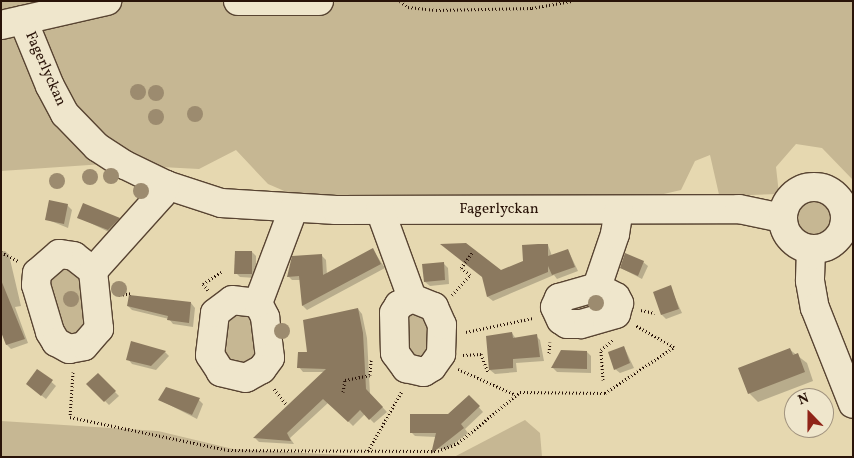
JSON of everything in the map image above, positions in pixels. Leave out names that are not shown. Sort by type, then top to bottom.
[{"type":"street","points":[[12,23],[107,1]]},
{"type":"street","points":[[238,1],[319,1]]},
{"type":"street","name":"Fagerlyckan","points":[[12,23],[65,114],[97,147],[125,166],[166,185],[221,203],[293,210],[739,209],[782,218]]},
{"type":"street","points":[[94,271],[74,256],[58,254],[43,266],[36,278],[50,332],[61,345],[74,349],[91,342],[98,329],[94,271],[157,201],[166,185]]},
{"type":"street","points":[[814,186],[824,188],[840,200],[849,218],[836,242],[820,250],[811,250],[790,239],[782,218],[789,199],[805,188],[814,186]]},
{"type":"street","points":[[258,303],[293,210]]},
{"type":"street","points":[[380,210],[412,298]]},
{"type":"street","points":[[597,288],[615,234],[619,210]]},
{"type":"street","points":[[811,250],[810,281],[815,308],[853,404]]},
{"type":"street","points":[[597,288],[616,297],[619,303],[610,316],[567,324],[556,313],[559,298],[597,288]]},
{"type":"street","points":[[412,298],[426,301],[440,341],[428,371],[405,364],[392,318],[395,308],[412,298]]},
{"type":"path","points":[[400,1],[408,7],[436,10],[532,8],[571,1]]},
{"type":"path","points":[[440,341],[470,275],[461,268],[472,253]]},
{"type":"path","points":[[440,341],[556,313]]},
{"type":"path","points":[[74,349],[70,417],[228,450],[438,451],[453,447],[514,394],[528,391],[605,392],[674,347],[610,316]]},
{"type":"path","points":[[604,380],[601,350],[614,342],[610,316]]},
{"type":"path","points":[[440,341],[481,354],[488,372]]},
{"type":"path","points":[[440,341],[514,394]]},
{"type":"path","points":[[343,392],[345,380],[370,375],[371,360],[405,364],[368,451]]},
{"type":"shaded area","points":[[1,1],[853,1],[853,180],[822,148],[796,144],[776,167],[779,194],[751,195],[739,202],[720,199],[710,155],[695,161],[681,190],[642,199],[296,196],[268,184],[236,150],[199,169],[104,164],[1,171]]},
{"type":"shaded area","points":[[815,195],[837,204],[841,214],[833,233],[817,243],[801,238],[790,227],[793,204]]},
{"type":"shaded area","points":[[55,261],[91,279],[96,321],[70,344],[40,282]]},
{"type":"shaded area","points":[[243,304],[269,350],[231,374],[216,325]]},
{"type":"shaded area","points":[[402,311],[434,316],[426,364],[399,347]]},
{"type":"shaded area","points":[[525,420],[540,433],[542,457],[454,457]]},
{"type":"shaded area","points":[[1,421],[158,431],[233,449],[379,457],[1,457]]},
{"type":"building","points":[[49,200],[68,204],[64,224],[45,220]]},
{"type":"building","points":[[83,203],[120,218],[108,230],[77,218]]},
{"type":"building","points":[[466,243],[501,270],[523,261],[522,245],[538,244],[548,244],[548,256],[568,249],[575,267],[552,275],[548,266],[548,272],[487,297],[482,277],[440,244]]},
{"type":"building","points":[[373,248],[381,264],[302,306],[299,276],[287,277],[292,256],[322,254],[323,275]]},
{"type":"building","points":[[235,251],[252,251],[252,274],[234,274]]},
{"type":"building","points":[[625,253],[644,261],[638,276],[620,268]]},
{"type":"building","points":[[444,262],[445,280],[424,282],[422,264]]},
{"type":"building","points":[[1,280],[25,339],[6,345],[1,332]]},
{"type":"building","points":[[671,285],[679,309],[661,315],[653,292]]},
{"type":"building","points":[[129,295],[191,302],[189,323],[167,320],[168,316],[127,306]]},
{"type":"building","points":[[358,308],[363,333],[366,389],[383,407],[369,420],[360,410],[348,422],[323,399],[287,433],[291,441],[253,438],[326,369],[297,368],[298,352],[307,352],[303,320]]},
{"type":"building","points":[[512,332],[513,338],[537,334],[540,357],[513,359],[513,368],[489,370],[486,336]]},
{"type":"building","points":[[131,341],[166,351],[151,366],[126,360]]},
{"type":"building","points":[[624,346],[630,363],[614,370],[608,352]]},
{"type":"building","points":[[790,348],[793,355],[798,353],[805,372],[748,394],[738,368]]},
{"type":"building","points":[[561,350],[587,351],[587,369],[551,368]]},
{"type":"building","points":[[37,369],[53,380],[41,396],[26,384]]},
{"type":"building","points":[[98,373],[116,391],[104,402],[86,384]]},
{"type":"building","points":[[166,387],[200,398],[192,415],[158,400]]},
{"type":"building","points":[[469,395],[480,406],[461,424],[464,428],[431,454],[436,433],[410,433],[410,414],[448,414]]}]
